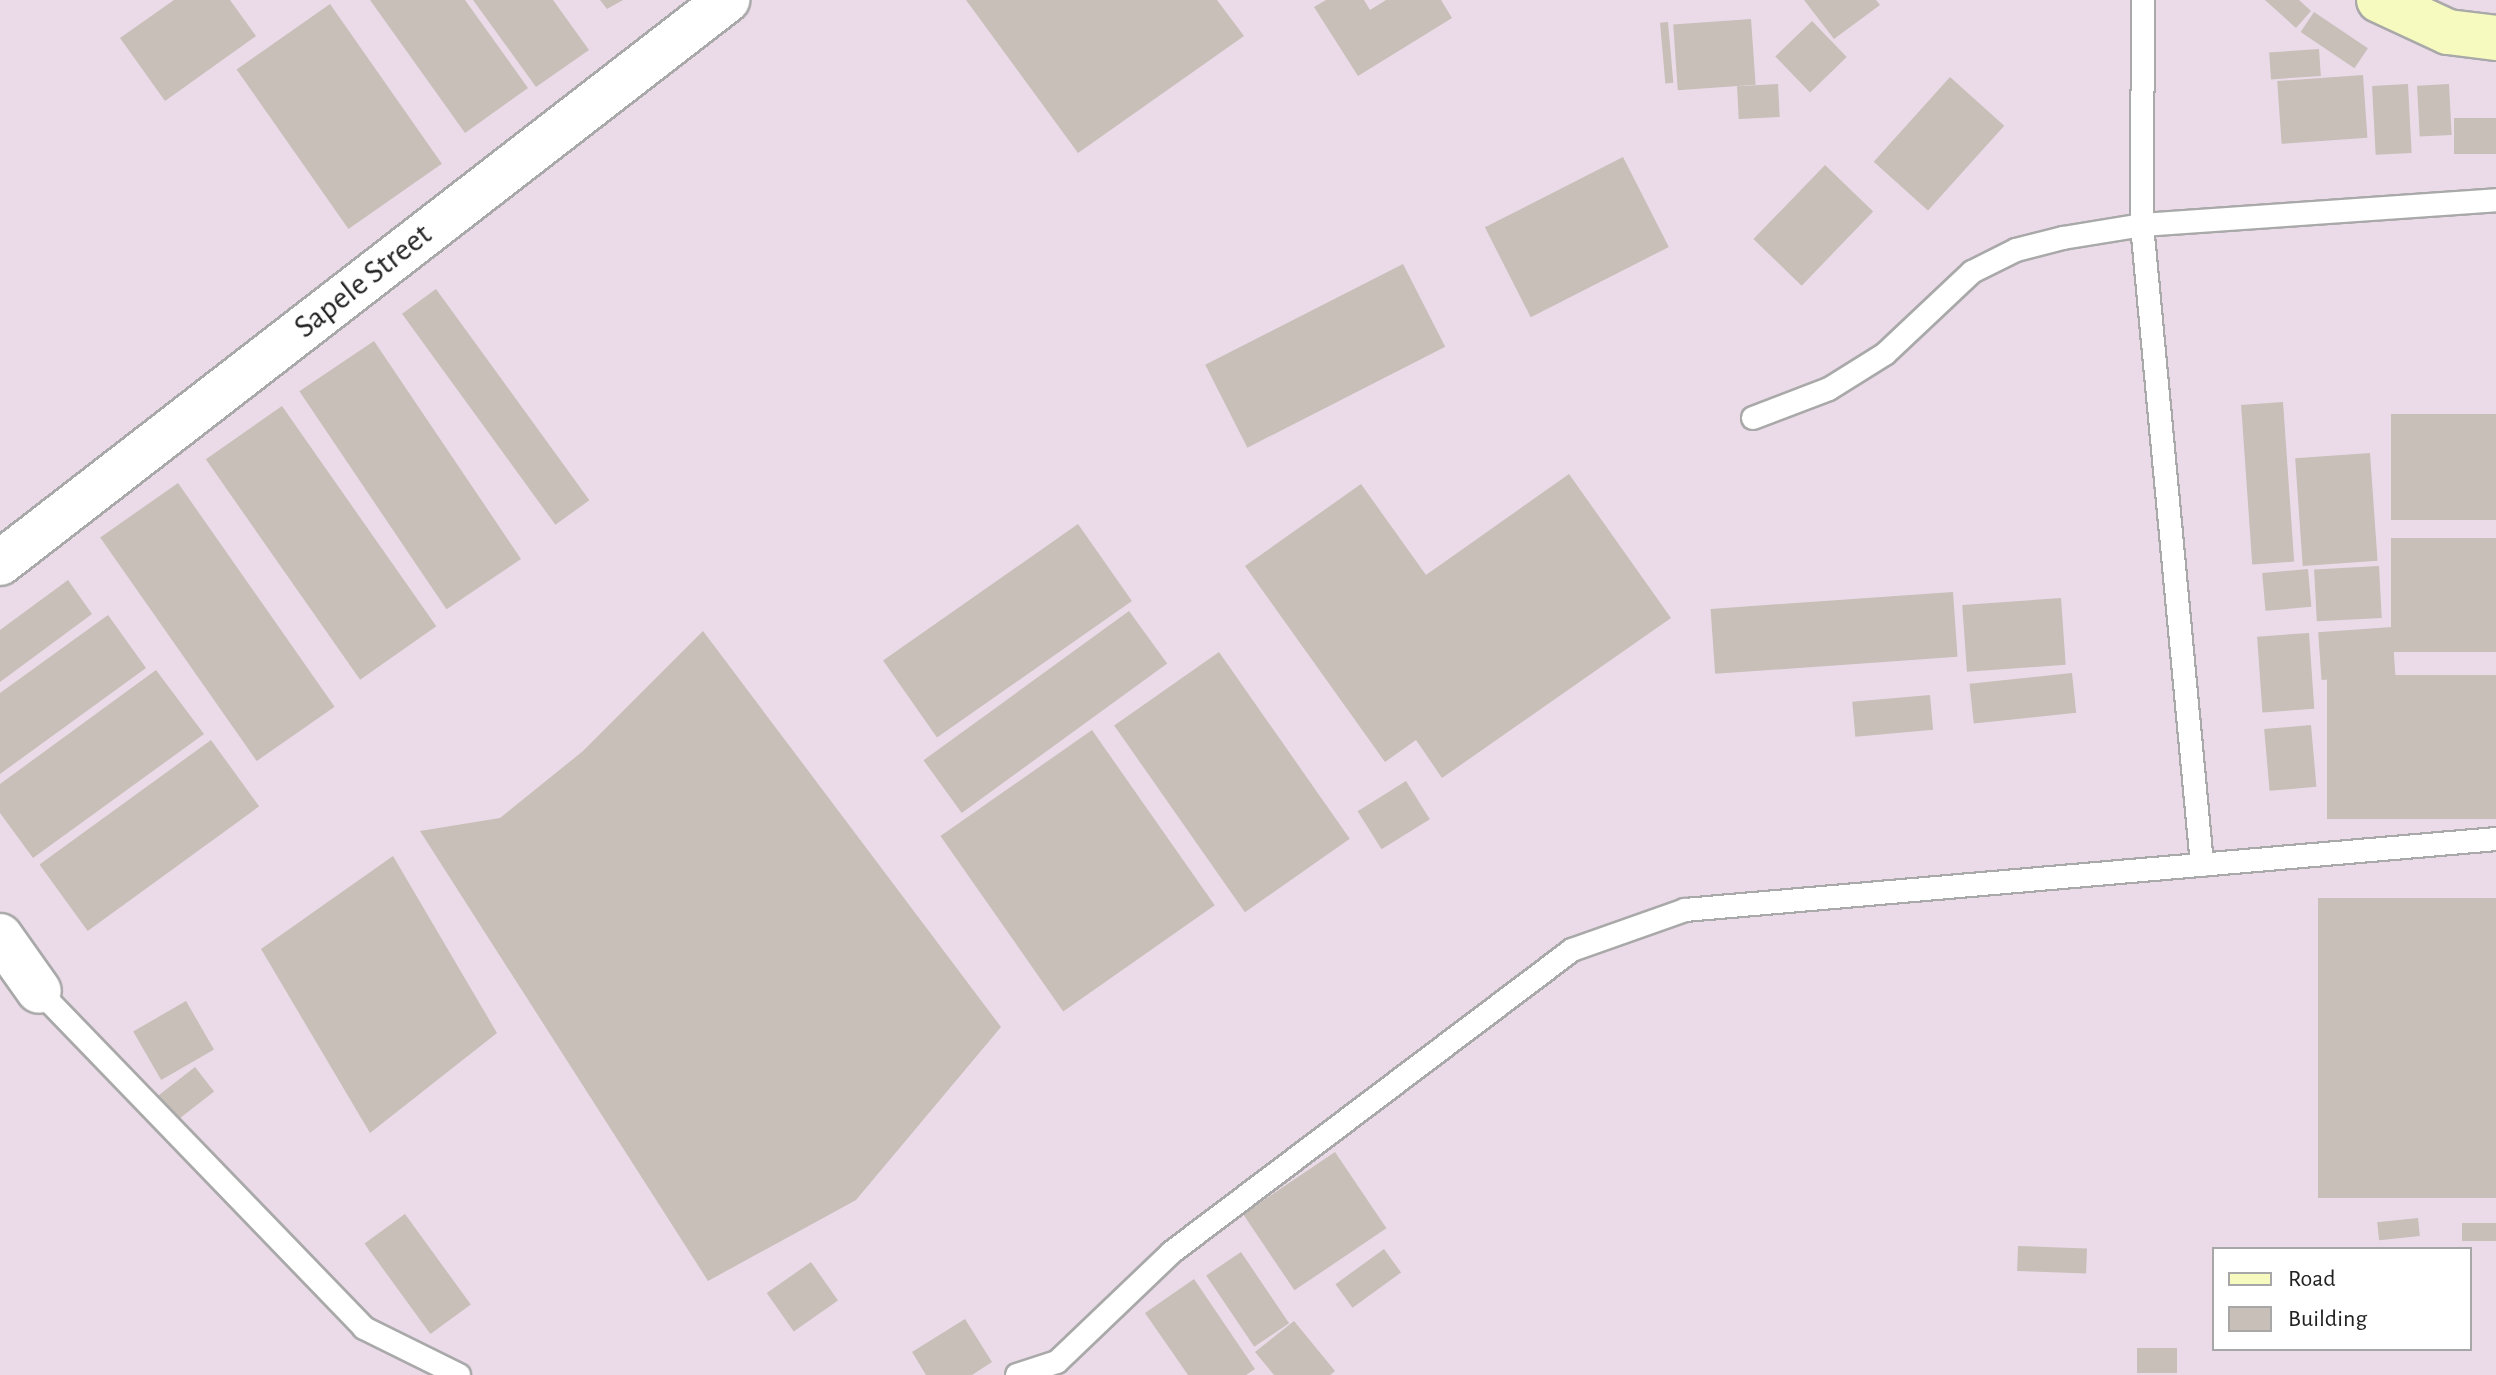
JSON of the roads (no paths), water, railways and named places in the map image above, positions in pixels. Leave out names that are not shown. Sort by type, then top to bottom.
[{"type":"street","name":"Sapele Street","points":[[0,563],[727,0]]},
{"type":"street","points":[[2379,0],[2448,32],[2496,38]]},
{"type":"street","points":[[0,936],[39,991]]},
{"type":"lane","points":[[2143,0],[2142,225],[2202,865]]},
{"type":"lane","points":[[1753,418],[1829,389],[1885,354],[1972,272],[2028,247],[2142,225],[2496,200]]},
{"type":"lane","points":[[1017,1375],[1057,1362],[1172,1252],[1572,950],[1685,910],[2496,839]]},
{"type":"lane","points":[[39,991],[364,1328],[459,1375]]}]
